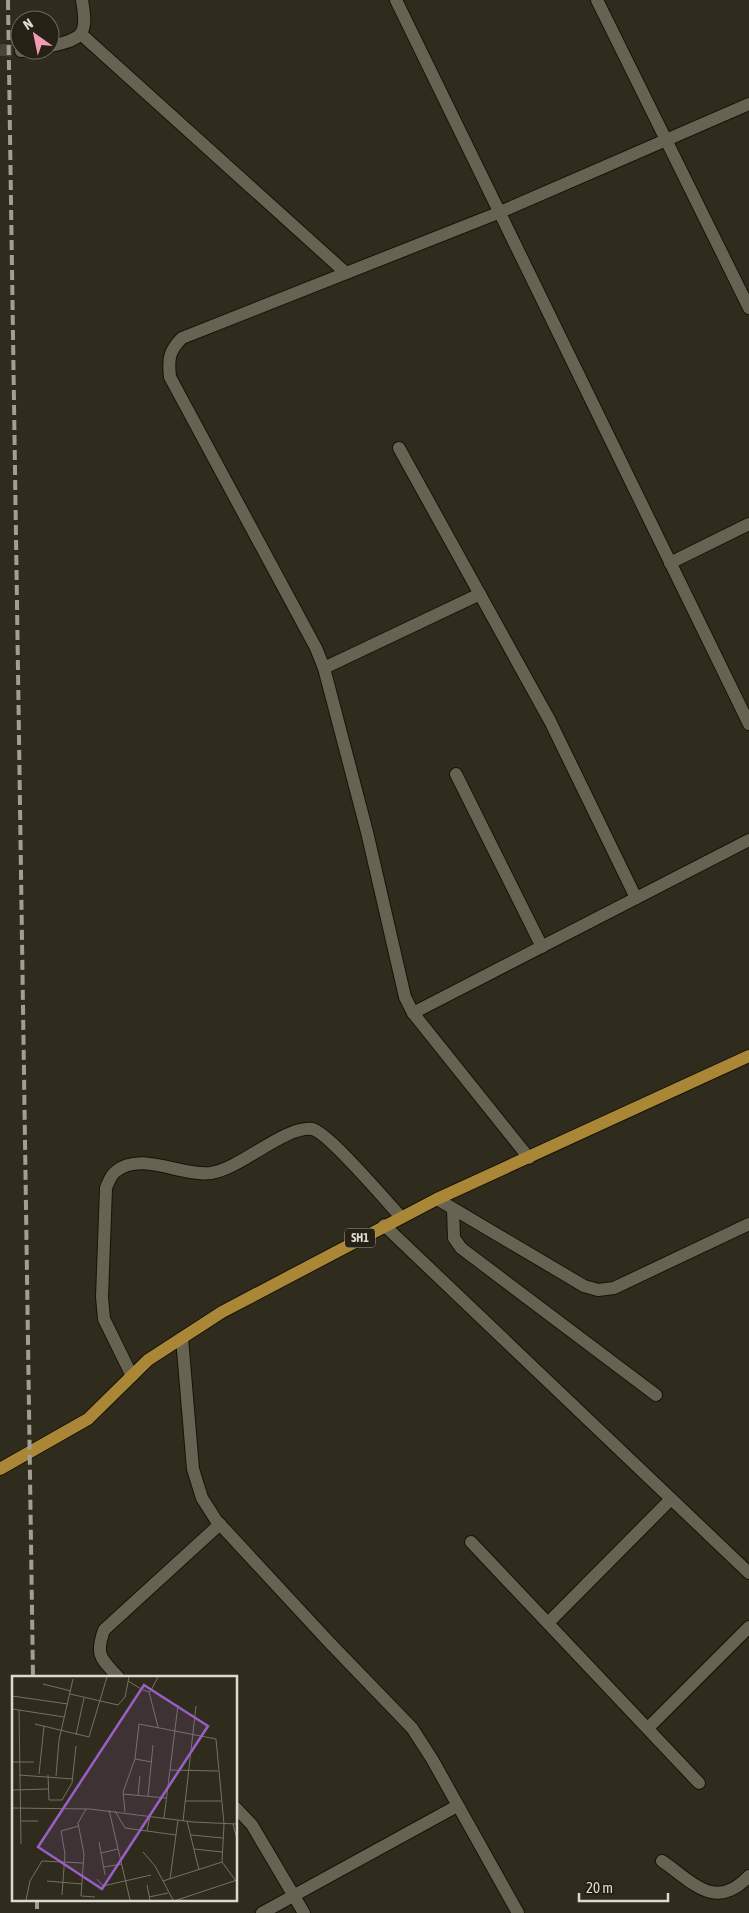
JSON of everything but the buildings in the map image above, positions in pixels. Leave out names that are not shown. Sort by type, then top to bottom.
[{"type":"main road","name":"SH1","points":[[0,1470],[88,1419],[148,1360],[222,1312],[384,1225],[437,1199],[749,1056]]},
{"type":"street","points":[[82,0],[84,28],[346,273]]},
{"type":"street","points":[[396,0],[498,213],[749,724]]},
{"type":"street","points":[[596,0],[749,308]]},
{"type":"street","points":[[60,44],[69,42],[84,28]]},
{"type":"street","points":[[529,1158],[413,1013],[405,996],[324,668],[316,648],[170,377],[168,360],[171,349],[182,338],[498,213],[749,104]]},
{"type":"street","points":[[399,448],[550,721],[636,898]]},
{"type":"street","points":[[670,563],[749,524]]},
{"type":"street","points":[[324,668],[480,594]]},
{"type":"street","points":[[456,774],[542,947]]},
{"type":"street","points":[[413,1013],[749,840]]},
{"type":"street","points":[[132,1376],[104,1319],[102,1297],[106,1188],[114,1172],[129,1163],[200,1174],[218,1172],[297,1131],[313,1129],[328,1139],[401,1217]]},
{"type":"street","points":[[437,1199],[584,1286],[598,1290],[614,1288],[749,1224]]},
{"type":"street","points":[[453,1209],[454,1238],[461,1248],[656,1396]]},
{"type":"street","points":[[384,1225],[749,1573]]},
{"type":"street","points":[[182,1338],[193,1469],[202,1498],[220,1524],[412,1728],[432,1759],[518,1913]]},
{"type":"street","points":[[548,1623],[671,1499]]},
{"type":"street","points":[[117,1676],[101,1658],[98,1648],[104,1630],[220,1524]]},
{"type":"street","points":[[471,1542],[699,1783]]},
{"type":"street","points":[[648,1728],[749,1627]]},
{"type":"street","points":[[262,1913],[457,1806]]},
{"type":"street","points":[[238,1810],[252,1825],[304,1913]]},
{"type":"street","points":[[662,1861],[710,1894],[723,1894],[740,1886],[749,1876]]},
{"type":"tunnel","points":[[0,50],[10,50]]},
{"type":"railway","points":[[8,0],[33,1676]]},
{"type":"railway","points":[[37,1900],[37,1913]]}]
